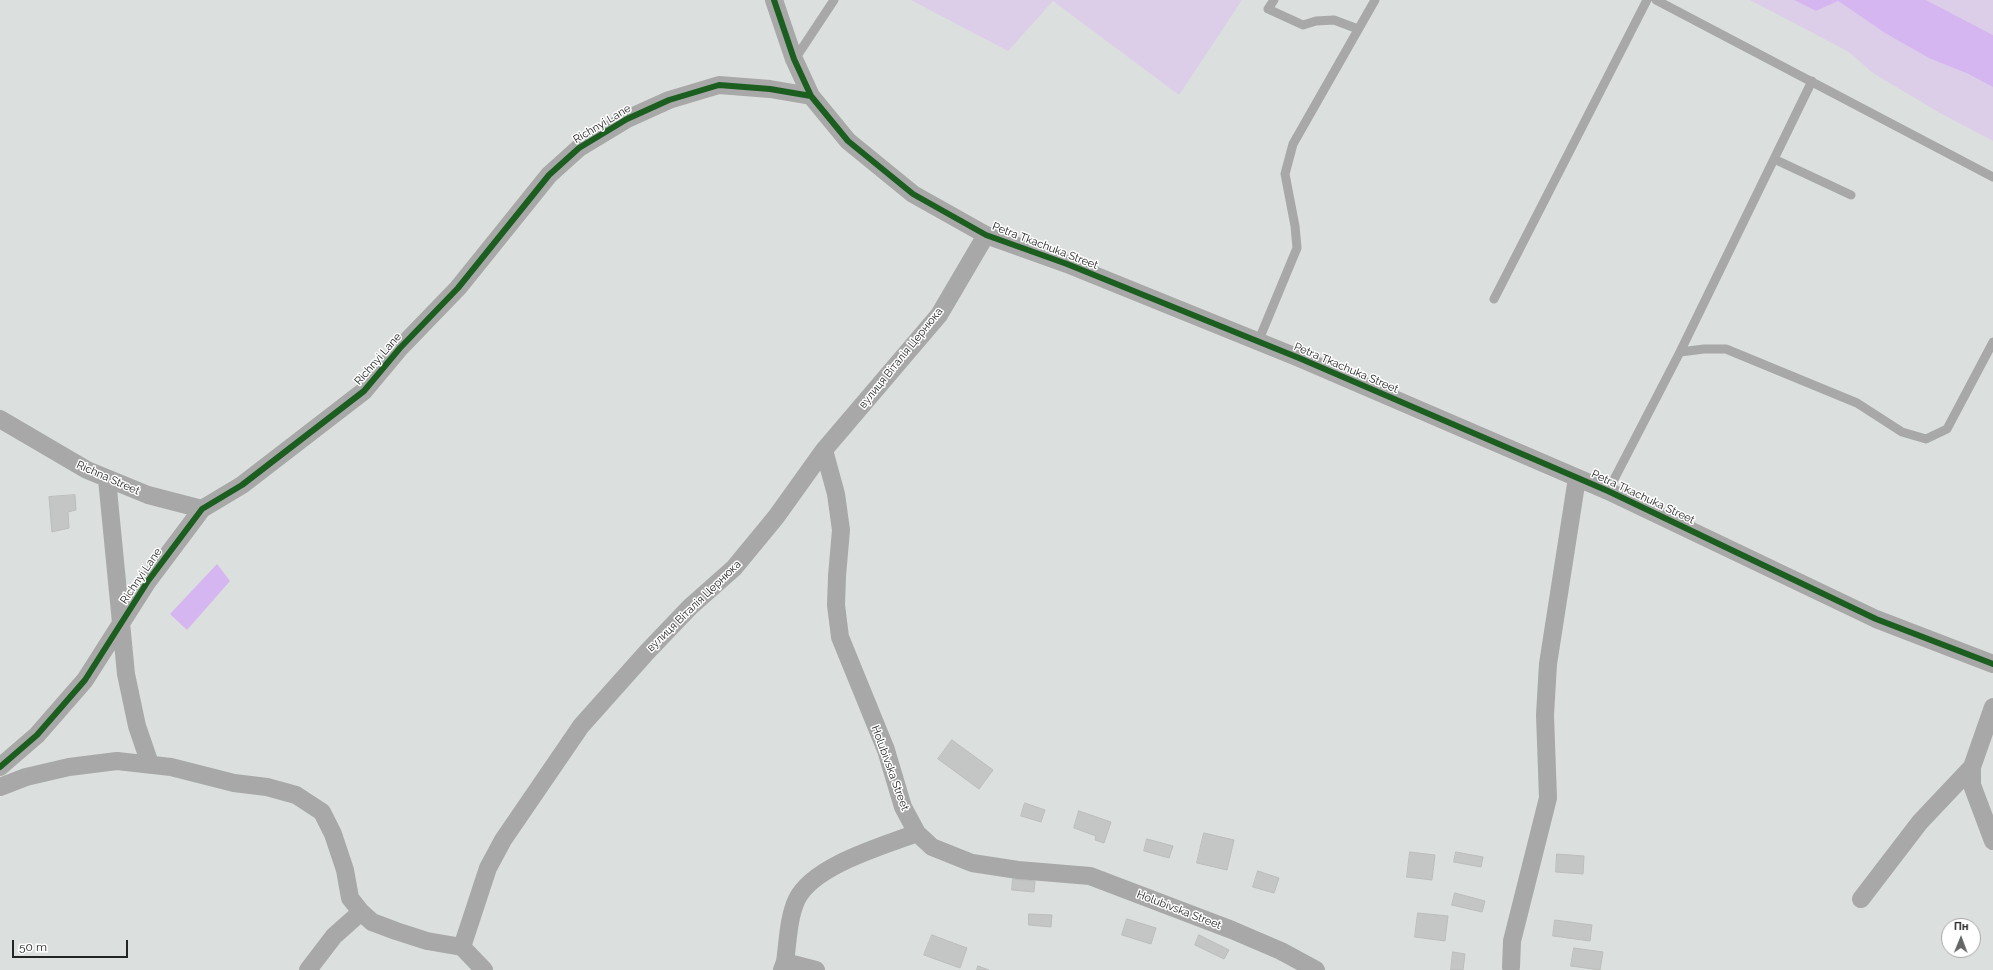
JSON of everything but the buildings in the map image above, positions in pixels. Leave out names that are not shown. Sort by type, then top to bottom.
[{"type":"street","name":"Petra Tkachuka Street","points":[[774,0],[794,59],[811,96],[848,141],[912,194],[986,235],[1067,264],[1258,342],[1576,478],[1608,490],[1876,619],[1993,664]]},
{"type":"street","name":"Richnyi Lane","points":[[0,767],[37,735],[85,680],[148,581],[202,509],[242,485],[364,391],[400,348],[458,288],[549,175],[579,148],[627,119],[669,100],[719,85],[770,89],[811,96]]},
{"type":"street","name":"вулиця Віталія Цернюка","points":[[462,946],[488,868],[503,840],[581,726],[647,652],[690,607],[734,568],[776,517],[824,450],[938,315],[986,235]]},
{"type":"street","name":"Richna Street","points":[[0,420],[87,470],[107,479],[148,495],[202,509]]},
{"type":"street","name":"Holubivska Street","points":[[824,450],[836,494],[841,530],[836,576],[836,604],[840,637],[886,750],[903,807],[916,834],[932,847],[972,863],[1018,870],[1090,876],[1232,930],[1282,951],[1316,970]]},
{"type":"street","points":[[1513,969],[1512,941],[1548,798],[1545,715],[1548,664],[1576,478]]},
{"type":"street","points":[[107,479],[126,674],[137,726],[150,764]]},
{"type":"street","points":[[1993,707],[1972,767],[1972,785],[1993,841]]},
{"type":"street","points":[[0,787],[26,777],[69,767],[118,761],[171,767],[234,783],[267,787],[296,795],[322,812],[333,834],[345,870],[350,898],[361,912],[372,922],[396,931],[427,941],[462,946],[484,970]]},
{"type":"street","points":[[1861,899],[1920,822],[1972,767]]},
{"type":"street","points":[[816,970],[784,966],[792,914],[798,898],[808,886],[824,873],[855,856],[916,834]]},
{"type":"street","points":[[308,970],[334,936],[361,912]]},
{"type":"lane","points":[[794,59],[834,0]]},
{"type":"lane","points":[[1274,0],[1268,9],[1303,25],[1316,21],[1334,20],[1358,29]]},
{"type":"lane","points":[[1258,342],[1297,248],[1296,226],[1285,174],[1293,144],[1375,0]]},
{"type":"lane","points":[[1494,299],[1647,0]]},
{"type":"lane","points":[[1656,0],[1993,176]]},
{"type":"lane","points":[[1608,490],[1680,352],[1812,81]]},
{"type":"lane","points":[[1774,159],[1851,195]]},
{"type":"lane","points":[[1680,352],[1704,349],[1726,349],[1857,403],[1902,432],[1926,440],[1947,429],[1993,342]]},
{"type":"shaded area","points":[[911,0],[1242,0],[1179,95],[1053,1],[1008,51]]},
{"type":"shaded area","points":[[1750,0],[1794,0],[1816,11],[1838,1],[1885,33],[1993,87],[1993,141],[1940,113],[1873,73],[1849,52]]},
{"type":"shaded area","points":[[1794,0],[1926,0],[1993,35],[1993,87],[1966,73],[1929,58],[1885,33],[1838,1],[1816,11]]},
{"type":"shaded area","points":[[1926,0],[1993,0],[1993,35]]},
{"type":"shaded area","points":[[217,564],[230,581],[187,630],[170,614]]},
{"type":"cycle path","points":[[774,0],[794,59],[811,96],[848,141],[913,194],[986,235],[1067,264],[1299,358],[1608,491],[1876,619],[1993,664]]},
{"type":"cycle path","points":[[0,767],[37,735],[85,680],[148,581],[202,509],[242,485],[364,391],[400,348],[458,288],[549,175],[579,148],[627,119],[669,100],[719,85],[770,89],[811,96]]}]
